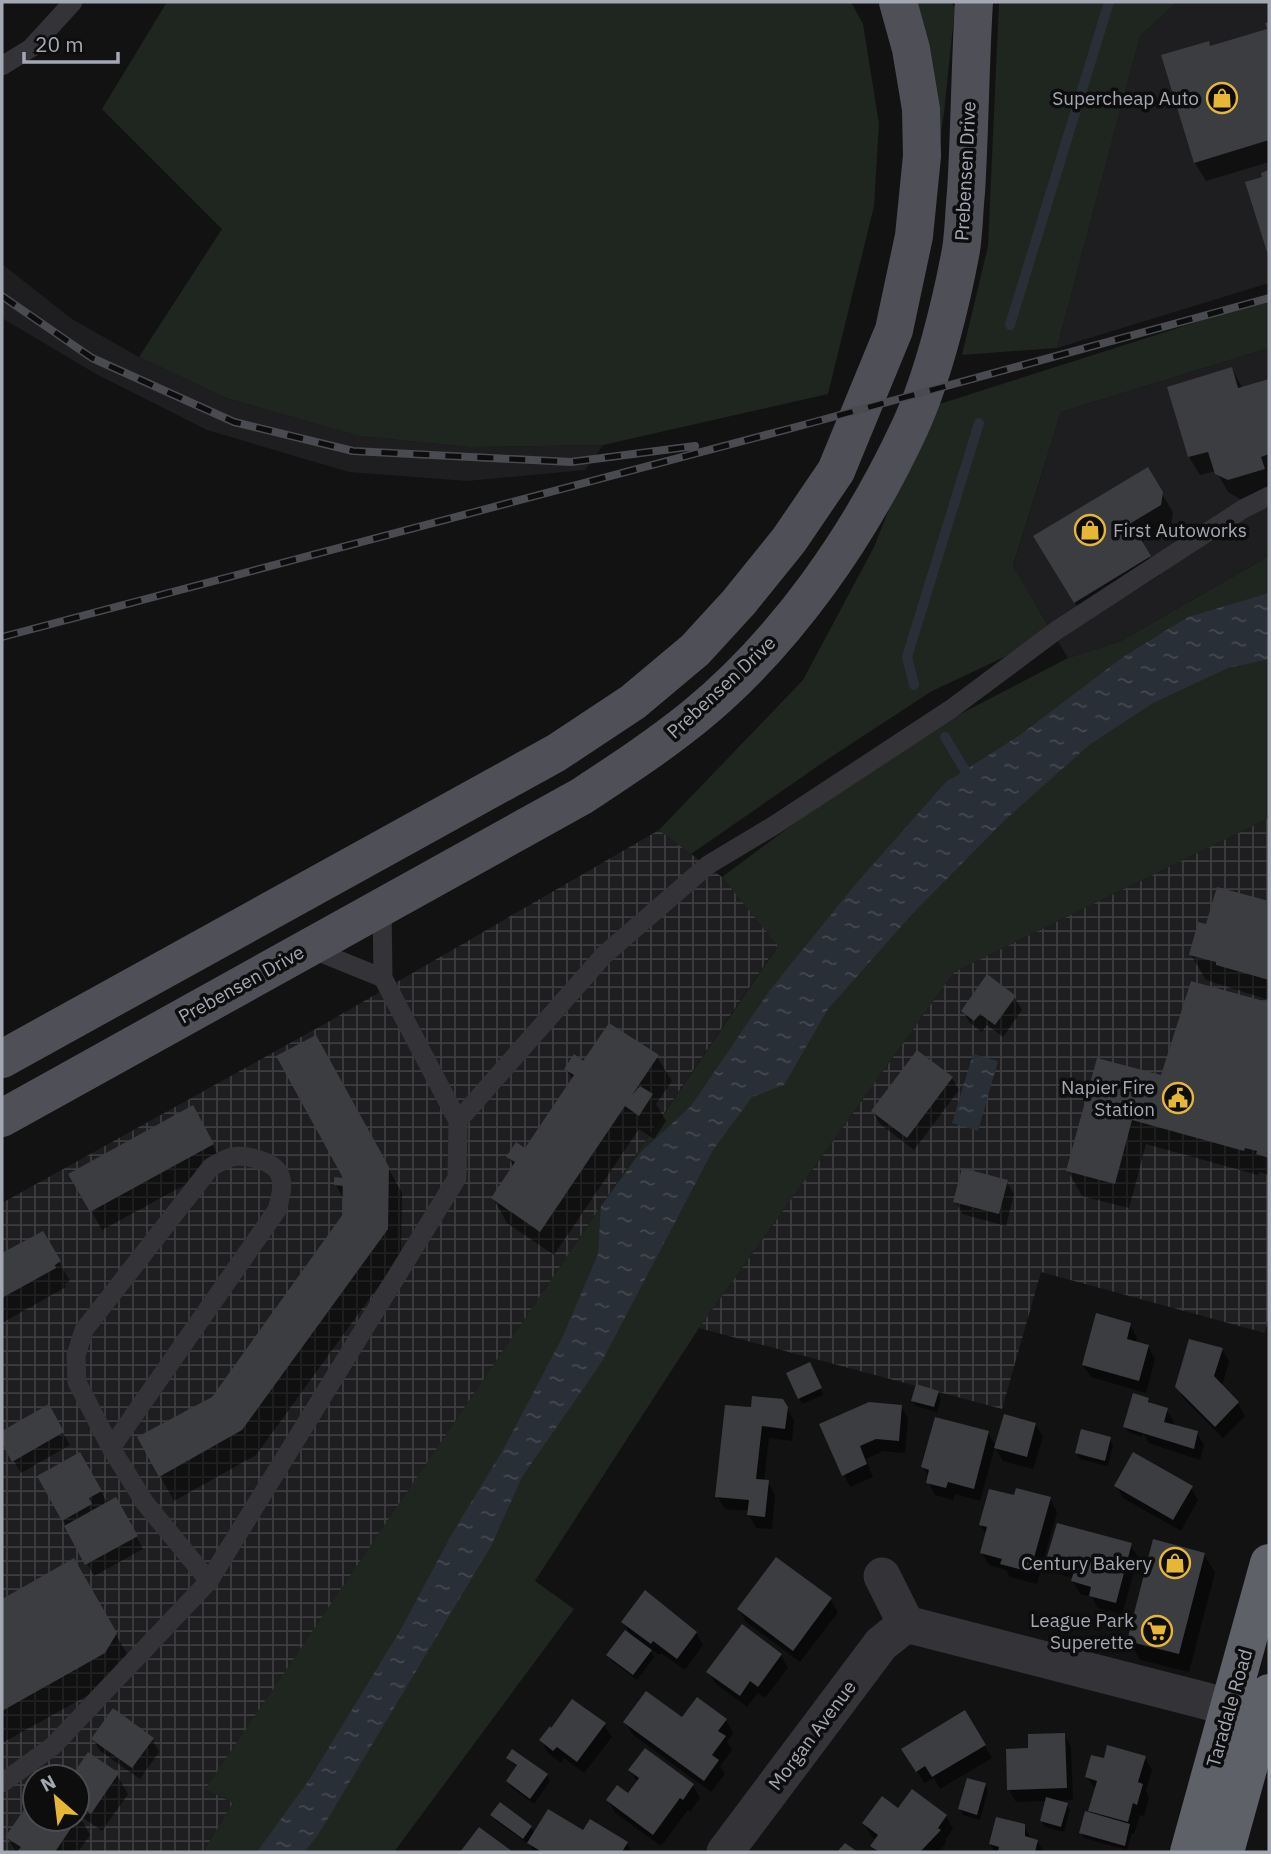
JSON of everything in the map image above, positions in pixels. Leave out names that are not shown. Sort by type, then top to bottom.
[{"type":"highway","name":"Taradale Road","points":[[1226,1852],[1254,1706],[1267,1583]]},
{"type":"highway","name":"Taradale Road","points":[[1189,1852],[1254,1706]]},
{"type":"main road","points":[[2,1059],[556,753],[633,702],[695,650],[738,603],[789,540],[836,471],[894,330],[912,250],[922,156],[921,108],[911,49],[898,2]]},
{"type":"main road","name":"Prebensen Drive","points":[[2,1118],[582,796],[649,752],[695,716],[775,638],[822,581],[886,473],[910,426],[938,346],[961,249],[968,165],[974,2]]},
{"type":"street","points":[[882,1576],[906,1624],[924,1627],[946,1636],[1254,1706]]},
{"type":"street","name":"Morgan Avenue","points":[[725,1852],[881,1644],[906,1624]]},
{"type":"lane","points":[[2,66],[31,48],[73,2]]},
{"type":"lane","points":[[458,1121],[604,955],[708,865],[773,826],[951,709],[1057,630],[1242,509],[1269,496]]},
{"type":"lane","points":[[2,1783],[53,1746],[209,1581],[457,1178],[458,1121],[383,978],[382,906]]},
{"type":"lane","points":[[307,947],[383,978]]},
{"type":"lane","points":[[111,1448],[277,1210],[283,1191],[280,1174],[271,1163],[251,1157],[230,1157],[211,1167],[84,1330],[76,1355],[77,1382],[111,1448],[145,1503],[209,1581]]},
{"type":"shaded area","points":[[167,2],[851,2],[863,24],[879,124],[874,206],[828,394],[603,445],[469,447],[360,436],[226,398],[139,357],[222,229],[102,109]]},
{"type":"shaded area","points":[[920,2],[950,2],[955,7],[935,173],[917,6]]},
{"type":"shaded area","points":[[999,2],[1177,2],[1140,36],[1057,348],[962,355],[988,246]]},
{"type":"shaded area","points":[[1177,2],[1269,2],[1269,283],[1057,348],[1140,36]]},
{"type":"shaded area","points":[[2,264],[72,319],[139,357],[226,398],[361,436],[469,447],[603,445],[585,470],[467,481],[349,472],[207,430],[96,374],[2,318]]},
{"type":"shaded area","points":[[1269,299],[1269,348],[1061,412],[1013,566],[1053,634],[932,691],[691,854],[659,830],[803,680],[874,547],[930,407]]},
{"type":"shaded area","points":[[1269,348],[1269,556],[1121,641],[1068,658],[1013,567],[1061,412]]},
{"type":"shaded area","points":[[1269,556],[1269,818],[954,972],[699,1328],[535,1581],[574,1609],[394,1852],[203,1852],[233,1803],[205,1789],[778,946],[722,877],[819,805],[943,723],[1068,658],[1121,641]]},
{"type":"shaded area","points":[[1269,818],[1269,1315],[1265,1333],[1041,1272],[1002,1409],[699,1328],[954,972]]},
{"type":"shaded area","points":[[659,830],[722,877],[778,945],[206,1789],[233,1803],[203,1852],[2,1852],[2,1203],[328,1022]]},
{"type":"water","points":[[1269,593],[1269,659],[1228,668],[1153,703],[1089,745],[1006,819],[913,913],[828,1009],[784,1085],[752,1097],[713,1150],[601,1363],[522,1477],[491,1546],[318,1835],[304,1852],[257,1852],[309,1780],[401,1629],[453,1532],[503,1450],[562,1338],[598,1254],[601,1206],[640,1153],[691,1106],[770,990],[854,886],[945,783],[1020,735],[1123,657],[1188,617]]},
{"type":"water","points":[[973,1054],[998,1061],[978,1131],[952,1123]]},
{"type":"building","name":"Supercheap Auto","points":[[1269,22],[1269,140],[1194,163],[1161,55],[1209,41],[1210,46],[1267,29],[1265,23]]},
{"type":"building","points":[[1269,170],[1269,258],[1245,182],[1262,177],[1261,173]]},
{"type":"building","points":[[1232,367],[1238,388],[1269,379],[1269,454],[1261,457],[1265,469],[1228,480],[1215,474],[1208,452],[1188,457],[1167,387]]},
{"type":"building","name":"First Autoworks","points":[[1148,467],[1163,492],[1161,505],[1131,523],[1151,556],[1074,603],[1033,536]]},
{"type":"building","points":[[1217,887],[1269,901],[1269,980],[1189,955],[1198,922],[1206,924]]},
{"type":"building","points":[[987,974],[1016,996],[995,1025],[980,1014],[974,1021],[961,1011]]},
{"type":"building","name":"Napier Fire Station","points":[[1191,981],[1267,1002],[1269,995],[1269,1158],[1256,1154],[1257,1151],[1245,1148],[1244,1151],[1132,1120],[1115,1184],[1066,1171],[1097,1058],[1161,1075]]},
{"type":"building","points":[[609,1023],[659,1055],[632,1095],[640,1086],[653,1094],[639,1116],[625,1106],[540,1232],[491,1198],[515,1162],[506,1157],[516,1142],[525,1148],[574,1075],[564,1069],[574,1054],[583,1061]]},
{"type":"building","points":[[316,1035],[389,1167],[388,1229],[242,1430],[159,1477],[137,1437],[212,1397],[343,1214],[343,1186],[334,1185],[334,1177],[343,1178],[276,1056]]},
{"type":"building","points":[[917,1050],[953,1077],[907,1138],[871,1111]]},
{"type":"building","points":[[193,1105],[214,1144],[90,1212],[68,1174]]},
{"type":"building","points":[[962,1168],[1008,1180],[999,1214],[953,1202]]},
{"type":"building","points":[[43,1231],[61,1261],[55,1265],[56,1268],[2,1298],[2,1253]]},
{"type":"building","points":[[1096,1313],[1131,1323],[1127,1339],[1149,1345],[1139,1381],[1082,1365]]},
{"type":"building","points":[[1189,1339],[1223,1348],[1214,1376],[1239,1402],[1215,1427],[1175,1387]]},
{"type":"building","points":[[810,1362],[822,1388],[798,1399],[786,1373]]},
{"type":"building","points":[[916,1384],[939,1391],[934,1407],[911,1401]]},
{"type":"building","points":[[1133,1393],[1149,1398],[1148,1402],[1168,1408],[1164,1422],[1198,1431],[1194,1449],[1123,1427]]},
{"type":"building","points":[[752,1396],[783,1399],[788,1407],[785,1429],[762,1426],[756,1479],[769,1480],[765,1517],[747,1515],[749,1500],[715,1497],[725,1405],[751,1407]]},
{"type":"building","points":[[869,1402],[902,1405],[899,1441],[876,1439],[860,1446],[867,1464],[842,1476],[819,1424]]},
{"type":"building","points":[[49,1404],[64,1432],[12,1462],[2,1444],[2,1431]]},
{"type":"building","points":[[1004,1414],[1036,1423],[1027,1457],[994,1448]]},
{"type":"building","points":[[935,1417],[989,1431],[974,1489],[948,1482],[946,1488],[926,1483],[929,1470],[921,1467]]},
{"type":"building","points":[[1081,1429],[1111,1437],[1105,1461],[1075,1453]]},
{"type":"building","points":[[80,1452],[102,1491],[89,1498],[92,1504],[62,1521],[37,1476]]},
{"type":"building","points":[[1133,1452],[1193,1486],[1173,1520],[1114,1486]]},
{"type":"building","points":[[1016,1488],[1051,1497],[1030,1572],[1000,1564],[1002,1559],[980,1553],[987,1527],[979,1525],[989,1489],[1014,1495]]},
{"type":"building","points":[[116,1497],[138,1536],[85,1565],[64,1526]]},
{"type":"building","points":[[1057,1523],[1132,1543],[1116,1603],[1089,1596],[1091,1587],[1071,1581],[1075,1568],[1046,1560]]},
{"type":"building","points":[[1153,1539],[1205,1553],[1179,1654],[1127,1641]]},
{"type":"building","points":[[776,1557],[832,1598],[793,1651],[737,1609]]},
{"type":"building","points":[[74,1558],[117,1633],[105,1653],[2,1711],[2,1599]]},
{"type":"building","points":[[645,1590],[697,1632],[677,1659],[621,1622]]},
{"type":"building","points":[[742,1624],[782,1654],[758,1687],[750,1681],[740,1696],[706,1672]]},
{"type":"building","points":[[625,1630],[652,1650],[633,1675],[606,1655]]},
{"type":"building","points":[[646,1691],[682,1717],[697,1697],[727,1719],[718,1731],[726,1736],[712,1755],[719,1760],[704,1781],[623,1722]]},
{"type":"building","points":[[572,1699],[606,1723],[577,1762],[557,1747],[553,1751],[539,1740]]},
{"type":"building","points":[[113,1708],[154,1738],[132,1768],[91,1739]]},
{"type":"building","points":[[965,1710],[986,1745],[932,1777],[925,1766],[916,1772],[901,1749]]},
{"type":"building","points":[[1065,1733],[1067,1788],[1007,1790],[1006,1749],[1028,1748],[1028,1734]]},
{"type":"building","points":[[1107,1745],[1146,1756],[1138,1782],[1143,1784],[1137,1805],[1133,1803],[1128,1822],[1088,1811],[1097,1781],[1085,1777],[1091,1755],[1104,1758]]},
{"type":"building","points":[[645,1748],[694,1784],[683,1800],[680,1798],[653,1835],[606,1800],[617,1785],[628,1793],[639,1778],[628,1770]]},
{"type":"building","points":[[512,1749],[548,1774],[530,1799],[506,1781],[517,1765],[506,1758]]},
{"type":"building","points":[[88,1752],[119,1773],[91,1814],[91,1763],[81,1763]]},
{"type":"building","points":[[967,1778],[986,1783],[977,1815],[958,1809]]},
{"type":"building","points":[[912,1789],[947,1815],[938,1828],[941,1830],[920,1852],[879,1852],[870,1846],[878,1835],[862,1823],[882,1796],[898,1808]]},
{"type":"building","points":[[1046,1797],[1068,1803],[1061,1827],[1040,1821]]},
{"type":"building","points":[[500,1802],[532,1826],[523,1839],[490,1815]]},
{"type":"building","points":[[548,1809],[583,1830],[590,1819],[628,1842],[622,1852],[542,1852],[527,1843]]},
{"type":"building","points":[[1085,1811],[1130,1824],[1125,1846],[1079,1833]]},
{"type":"building","points":[[21,1814],[21,1833],[68,1833],[55,1852],[17,1852],[21,1847],[5,1837]]},
{"type":"building","points":[[996,1817],[1025,1824],[1025,1836],[1038,1840],[1035,1852],[998,1852],[999,1847],[989,1844]]},
{"type":"building","points":[[479,1827],[513,1852],[460,1852]]},
{"type":"building","points":[[845,1843],[858,1852],[837,1852]]},
{"type":"waterway","points":[[1010,325],[1109,2]]},
{"type":"waterway","points":[[914,685],[907,657],[979,423]]},
{"type":"waterway","points":[[945,737],[972,782]]},
{"type":"railway","points":[[2,296],[92,358],[234,422],[353,451],[571,462],[695,446]]},
{"type":"railway","points":[[2,637],[796,427],[1269,298]]},
{"type":"place","name":"Supercheap Auto","points":[[1222,98]]},
{"type":"place","name":"First Autoworks","points":[[1090,530]]},
{"type":"place","name":"Napier Fire Station","points":[[1178,1098]]},
{"type":"place","name":"Century Bakery","points":[[1175,1563]]},
{"type":"place","name":"League Park Superette","points":[[1157,1631]]}]
